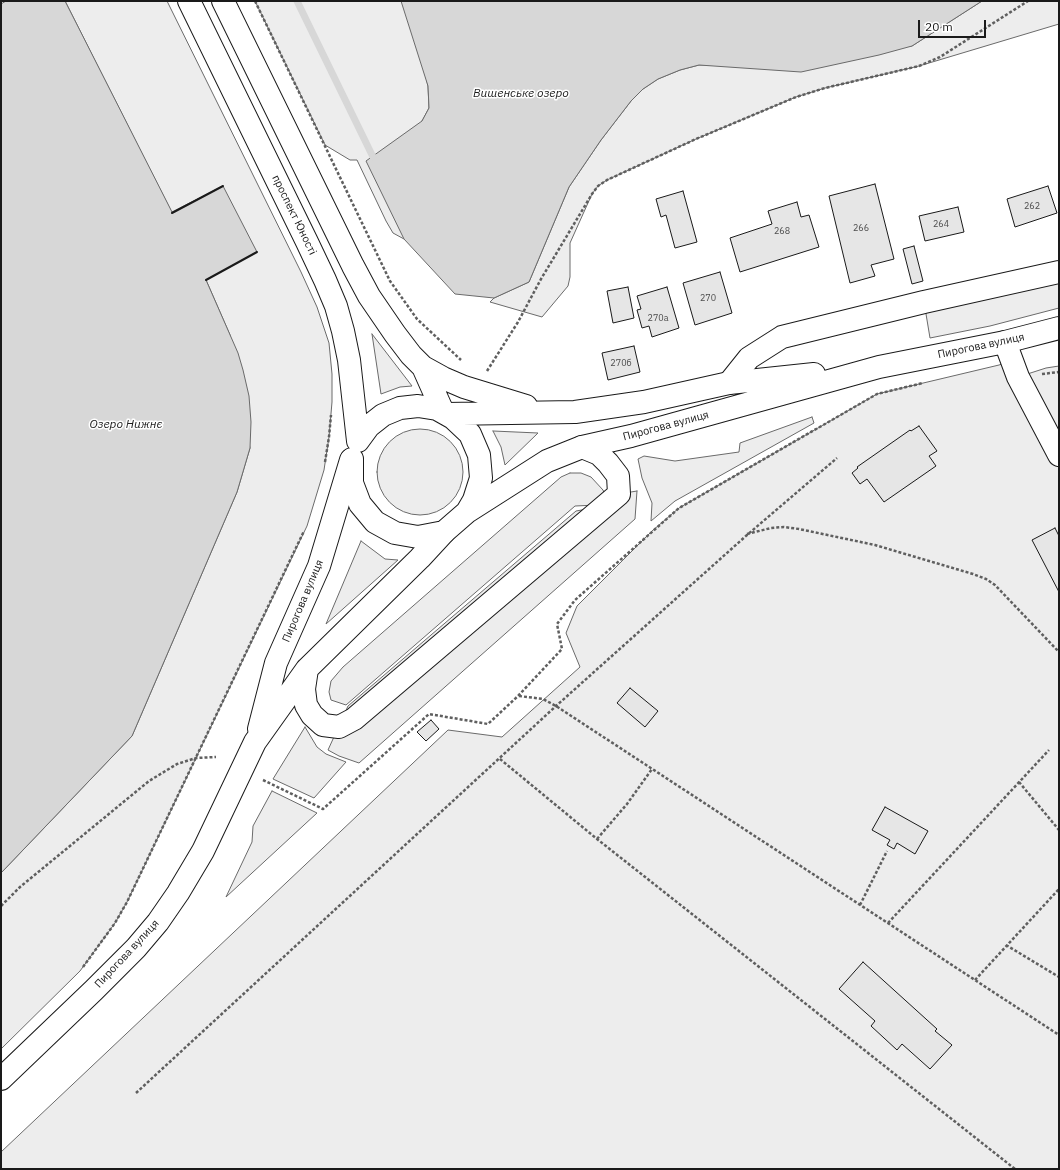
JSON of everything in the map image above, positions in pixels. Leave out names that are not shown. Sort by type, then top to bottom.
[{"type":"main road","name":"проспект Юності","points":[[190,1],[319,267],[336,306],[349,360],[355,450]]},
{"type":"main road","points":[[223,1],[353,266],[369,296],[411,355],[423,367],[464,388],[549,413]]},
{"type":"main road","points":[[729,383],[748,358],[782,337],[932,300],[1059,272]]},
{"type":"main road","name":"Пирогова вулиця","points":[[467,512],[547,461],[582,447],[631,436],[879,367],[1005,342],[1059,328]]},
{"type":"main road","points":[[1005,342],[1018,377],[1059,455]]},
{"type":"main road","points":[[423,367],[445,413]]},
{"type":"main road","name":"Пирогова вулиця","points":[[445,413],[576,412],[644,402],[729,383],[879,367]]},
{"type":"main road","points":[[418,406],[437,409],[445,413],[454,418],[470,434],[479,455],[481,478],[474,500],[467,512],[444,532],[418,537],[395,533],[375,522],[360,504],[352,482],[355,450],[369,426],[383,415],[400,408],[418,406]]},
{"type":"main road","points":[[307,669],[304,689],[306,705],[312,715],[323,725],[339,726],[354,719],[619,494],[618,476],[608,463],[599,454],[582,447]]},
{"type":"main road","name":"Пирогова вулиця","points":[[255,742],[276,663],[319,566],[355,450]]},
{"type":"main road","name":"Пирогова вулиця","points":[[1,1079],[100,985],[136,948],[158,922],[178,893],[203,851],[255,742],[307,669],[420,558],[444,532]]},
{"type":"path","points":[[255,1],[390,281],[417,319],[464,362]]},
{"type":"path","points":[[484,376],[518,322],[541,278],[598,186],[607,180],[696,139],[796,97],[825,88],[919,66],[940,57],[1028,1]]},
{"type":"path","points":[[263,780],[323,809],[429,714],[488,724],[518,696],[562,649],[557,624],[575,600],[679,508],[877,394],[929,382]]},
{"type":"path","points":[[325,463],[331,409]]},
{"type":"path","points":[[136,1093],[556,706],[747,535],[837,458]]},
{"type":"path","points":[[80,971],[112,928],[127,902],[307,526]]},
{"type":"path","points":[[747,535],[771,528],[784,527],[799,529],[875,545],[973,574],[986,579],[995,585],[1059,652]]},
{"type":"path","points":[[518,696],[543,699],[556,706],[1059,1035]]},
{"type":"path","points":[[888,923],[1049,750]]},
{"type":"path","points":[[1,906],[20,887],[148,781],[177,764],[196,758],[216,757]]},
{"type":"path","points":[[500,759],[597,839],[1015,1169]]},
{"type":"path","points":[[597,839],[627,804],[652,769]]},
{"type":"path","points":[[1019,782],[1059,830]]},
{"type":"path","points":[[860,905],[887,851]]},
{"type":"path","points":[[975,980],[1059,889]]},
{"type":"path","points":[[1006,945],[1059,978]]},
{"type":"shaded area","points":[[65,1],[167,1],[317,307],[329,343],[332,374],[332,402],[324,470],[307,526],[127,902],[115,923],[80,971],[1,1049],[1,873],[132,736],[237,492],[250,448],[230,335],[206,280],[256,252],[172,213]]},
{"type":"shaded area","points":[[255,1],[408,1],[428,86],[429,108],[422,121],[433,181],[404,239],[393,233],[357,160],[350,160],[325,145]]},
{"type":"shaded area","points":[[982,1],[1059,1],[1059,24],[919,66],[825,88],[796,97],[696,139],[607,180],[598,186],[592,194],[570,243],[570,277],[568,286],[542,317],[490,302],[494,298],[529,282],[569,187],[601,140],[631,101],[643,89],[658,79],[680,70],[699,65],[719,65],[912,46]]},
{"type":"shaded area","points":[[1059,272],[1059,308],[990,326],[930,338],[924,302]]},
{"type":"shaded area","points":[[372,334],[412,386],[400,387],[381,394]]},
{"type":"shaded area","points":[[1011,361],[1018,377],[1046,368],[1059,366],[1059,1169],[1,1169],[1,1152],[448,730],[502,737],[580,667],[566,633],[577,606],[652,531],[679,508],[877,394]]},
{"type":"shaded area","points":[[812,417],[814,423],[675,501],[651,521],[652,503],[642,478],[638,459],[644,456],[675,461],[739,452],[740,443]]},
{"type":"shaded area","points":[[412,429],[428,429],[437,432],[451,441],[460,455],[463,464],[463,480],[460,489],[451,503],[437,512],[428,515],[412,515],[396,508],[389,503],[384,496],[377,480],[377,464],[384,448],[389,441],[396,436]]},
{"type":"shaded area","points":[[493,431],[538,433],[505,465],[501,447]]},
{"type":"shaded area","points":[[570,473],[581,473],[591,477],[603,490],[607,500],[597,505],[575,506],[346,705],[331,700],[329,692],[331,681],[343,667],[561,477]]},
{"type":"shaded area","points":[[637,491],[635,519],[359,763],[339,756],[328,750],[348,706],[576,511],[599,507],[619,494]]},
{"type":"shaded area","points":[[361,541],[385,559],[398,560],[326,624]]},
{"type":"shaded area","points":[[305,727],[317,747],[326,754],[346,762],[314,798],[273,779]]},
{"type":"shaded area","points":[[272,791],[317,813],[226,897],[252,842],[253,826]]},
{"type":"water","name":"Озеро Нижнє","points":[[6,1],[65,1],[172,212],[223,186],[257,252],[206,280],[238,353],[249,396],[251,422],[250,448],[237,492],[132,736],[1,873],[1,4]]},
{"type":"water","name":"Вишенське озеро","points":[[401,1],[982,1],[912,46],[879,55],[801,72],[699,65],[680,70],[658,79],[643,89],[631,101],[601,140],[569,187],[529,282],[494,298],[455,294],[404,239],[366,161],[422,121],[429,108],[428,86]]},
{"type":"building","points":[[875,184],[894,259],[871,265],[875,276],[850,283],[829,196]]},
{"type":"building","points":[[1048,186],[1057,213],[1015,227],[1007,199]]},
{"type":"building","points":[[683,191],[697,242],[675,248],[666,215],[661,217],[656,199]]},
{"type":"building","points":[[797,202],[801,217],[809,215],[819,247],[740,272],[730,238],[772,224],[768,211]]},
{"type":"building","points":[[958,207],[964,232],[925,241],[919,216]]},
{"type":"building","points":[[914,246],[923,281],[912,284],[903,249]]},
{"type":"building","points":[[720,272],[732,313],[695,325],[683,283]]},
{"type":"building","points":[[628,287],[634,318],[613,323],[607,291]]},
{"type":"building","points":[[667,287],[679,328],[652,337],[649,326],[642,328],[637,310],[641,309],[637,296]]},
{"type":"building","points":[[634,346],[640,372],[608,380],[602,353]]},
{"type":"building","points":[[919,426],[937,451],[929,456],[936,466],[884,502],[867,479],[860,484],[852,473],[858,468],[857,467],[910,430],[911,431]]},
{"type":"building","points":[[1055,528],[1059,536],[1059,592],[1032,540]]},
{"type":"building","points":[[630,688],[658,711],[645,727],[617,703]]},
{"type":"building","points":[[431,720],[439,729],[426,741],[417,732]]},
{"type":"building","points":[[885,807],[928,831],[915,854],[897,843],[894,849],[887,845],[890,840],[872,830]]},
{"type":"building","points":[[863,962],[937,1029],[935,1031],[952,1045],[930,1069],[902,1044],[897,1050],[871,1026],[875,1021],[839,989]]},
{"type":"waterway","points":[[297,1],[373,157]]},
{"type":"wall","points":[[172,213],[223,186]]},
{"type":"wall","points":[[206,280],[257,252]]}]
